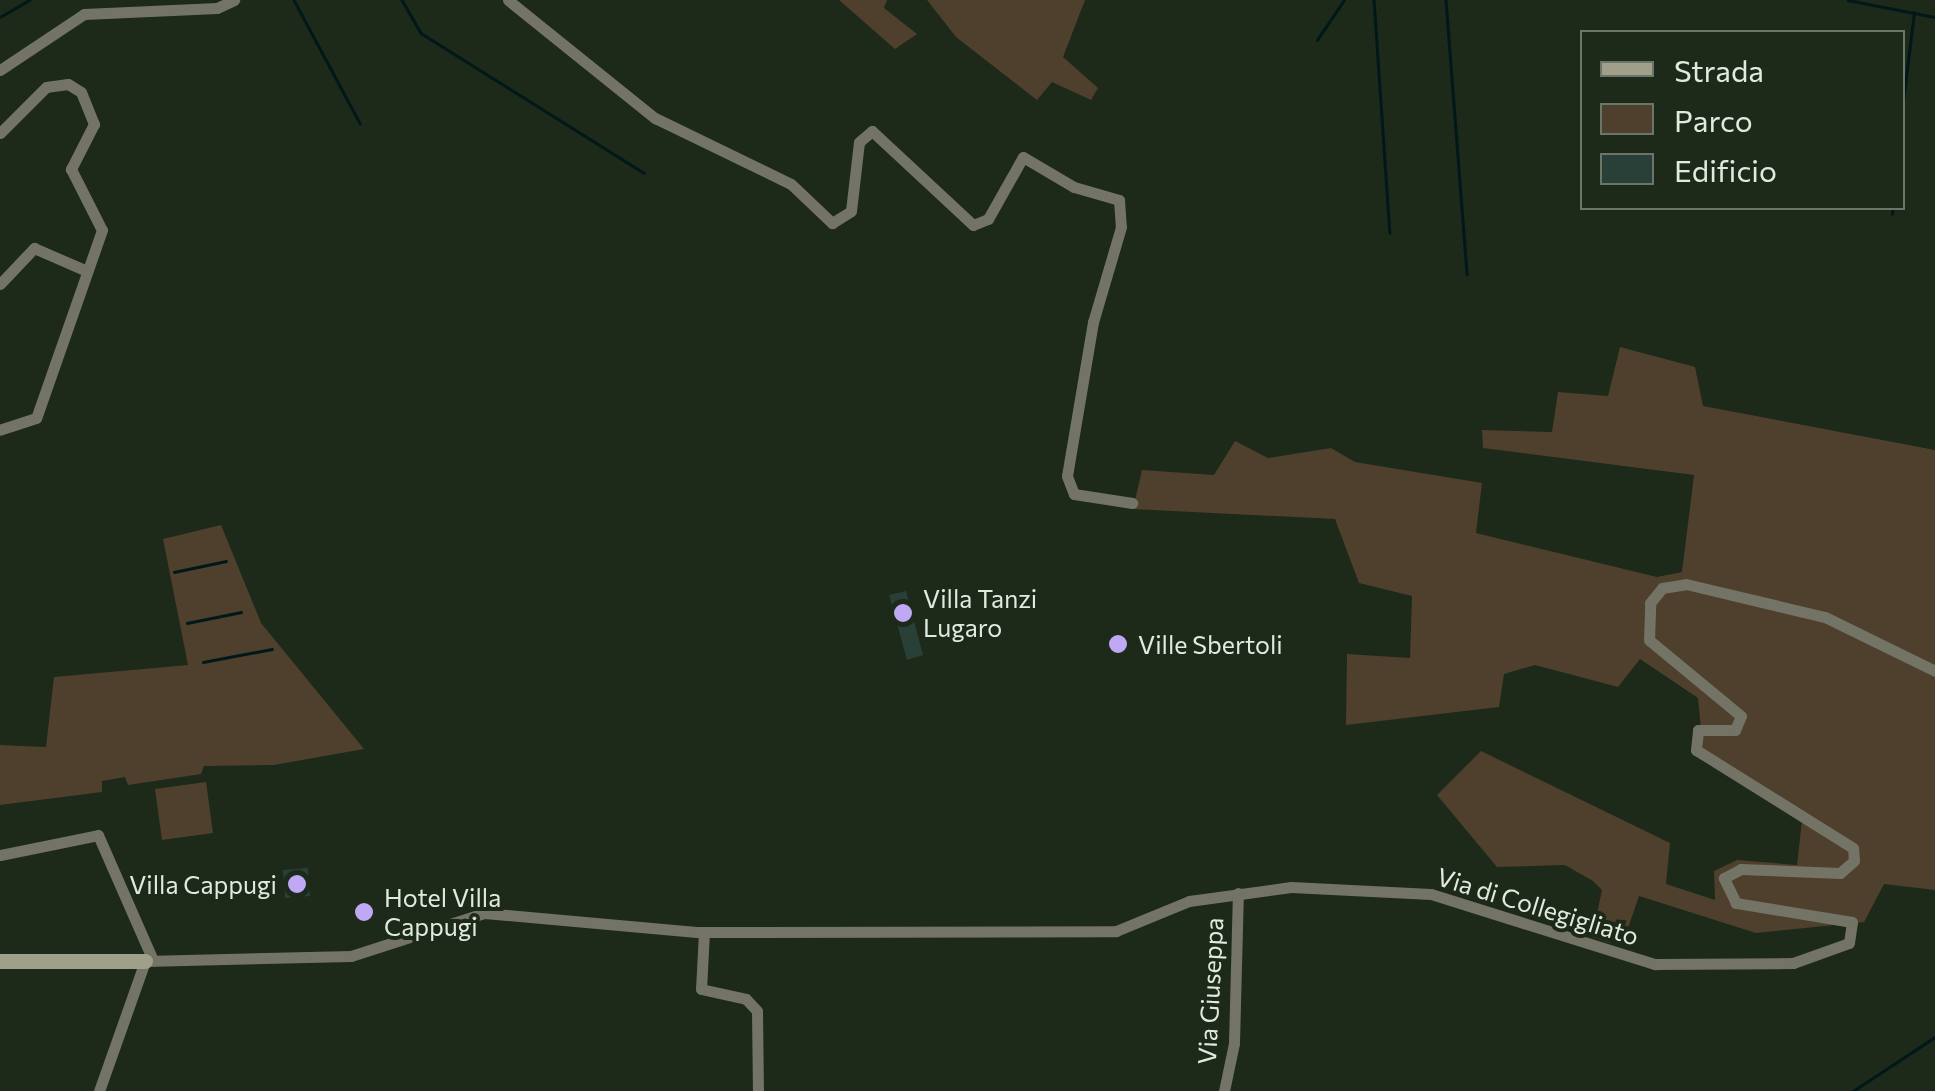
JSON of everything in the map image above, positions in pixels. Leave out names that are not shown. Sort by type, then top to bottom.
[{"type":"street","points":[[0,70],[84,14],[234,0]]},
{"type":"street","points":[[508,0],[655,118],[791,184],[832,224],[844,222],[853,206],[866,133],[882,136],[975,225],[989,217],[1018,159],[1030,158],[1074,187],[1122,203],[1066,476],[1074,494],[1132,503]]},
{"type":"street","points":[[0,132],[46,88],[68,84],[85,98],[94,124],[71,169],[102,230],[34,421],[0,430]]},
{"type":"street","points":[[0,284],[34,248],[87,271]]},
{"type":"street","name":"Via di Collegigliato","points":[[149,960],[351,956],[454,921],[493,913],[704,932],[1116,931],[1183,903],[1291,887],[1432,894],[1672,965],[1776,966],[1848,943],[1855,930],[1845,918],[1742,904],[1724,890],[1735,869],[1840,873],[1855,855],[1844,837],[1696,750],[1698,730],[1735,730],[1741,716],[1649,640],[1645,617],[1662,588],[1686,584],[1825,616],[1935,671]]},
{"type":"street","points":[[0,856],[98,834],[149,960],[99,1091]]},
{"type":"street","name":"Via Giuseppa","points":[[1224,1091],[1234,1044],[1238,893]]},
{"type":"street","points":[[704,932],[701,988],[746,999],[757,1011],[758,1091]]},
{"type":"street","points":[[0,961],[149,960]]},
{"type":"green space","points":[[839,0],[887,0],[884,8],[917,34],[895,49]]},
{"type":"green space","points":[[927,0],[1085,0],[1063,57],[1098,88],[1091,100],[1052,82],[1037,100],[956,37]]},
{"type":"green space","points":[[1620,347],[1695,367],[1703,406],[1935,450],[1935,890],[1884,884],[1864,922],[1756,933],[1639,896],[1625,937],[1610,943],[1592,937],[1602,890],[1593,881],[1565,865],[1497,867],[1437,795],[1481,751],[1670,843],[1666,884],[1715,900],[1714,871],[1737,860],[1797,865],[1802,820],[1703,750],[1698,698],[1640,659],[1618,687],[1535,665],[1504,674],[1499,707],[1346,725],[1347,654],[1410,658],[1412,596],[1359,583],[1335,519],[1133,509],[1142,470],[1214,475],[1235,441],[1268,458],[1331,448],[1355,462],[1482,483],[1476,533],[1657,577],[1682,572],[1694,475],[1483,448],[1482,430],[1552,432],[1558,392],[1608,396]]},
{"type":"green space","points":[[221,525],[261,623],[364,749],[274,765],[204,766],[201,774],[128,785],[125,777],[102,781],[102,792],[0,805],[0,745],[46,747],[54,677],[188,665],[163,539]]},
{"type":"green space","points":[[206,782],[213,833],[162,840],[155,789]]},
{"type":"building","name":"Villa Tanzi Lugaro","points":[[906,591],[923,655],[907,660],[889,595]]},
{"type":"building","name":"Villa Cappugi","points":[[308,868],[310,896],[285,898],[283,870]]},
{"type":"waterway","points":[[0,17],[29,0]]},
{"type":"waterway","points":[[294,0],[360,123]]},
{"type":"waterway","points":[[402,0],[421,33],[644,173]]},
{"type":"waterway","points":[[1317,40],[1344,0]]},
{"type":"waterway","points":[[1374,0],[1390,232]]},
{"type":"waterway","points":[[1446,0],[1467,274]]},
{"type":"waterway","points":[[1848,0],[1935,17]]},
{"type":"waterway","points":[[1905,85],[1914,13]]},
{"type":"waterway","points":[[1892,214],[1893,210]]},
{"type":"waterway","points":[[174,572],[226,561]]},
{"type":"waterway","points":[[187,623],[241,612]]},
{"type":"waterway","points":[[203,662],[272,649]]},
{"type":"waterway","points":[[1853,1091],[1935,1037]]},
{"type":"place","name":"Villa Tanzi Lugaro","points":[[903,613]]},
{"type":"place","name":"Ville Sbertoli","points":[[1118,644]]},
{"type":"place","name":"Villa Cappugi","points":[[297,884]]},
{"type":"place","name":"Hotel Villa Cappugi","points":[[364,912]]}]
